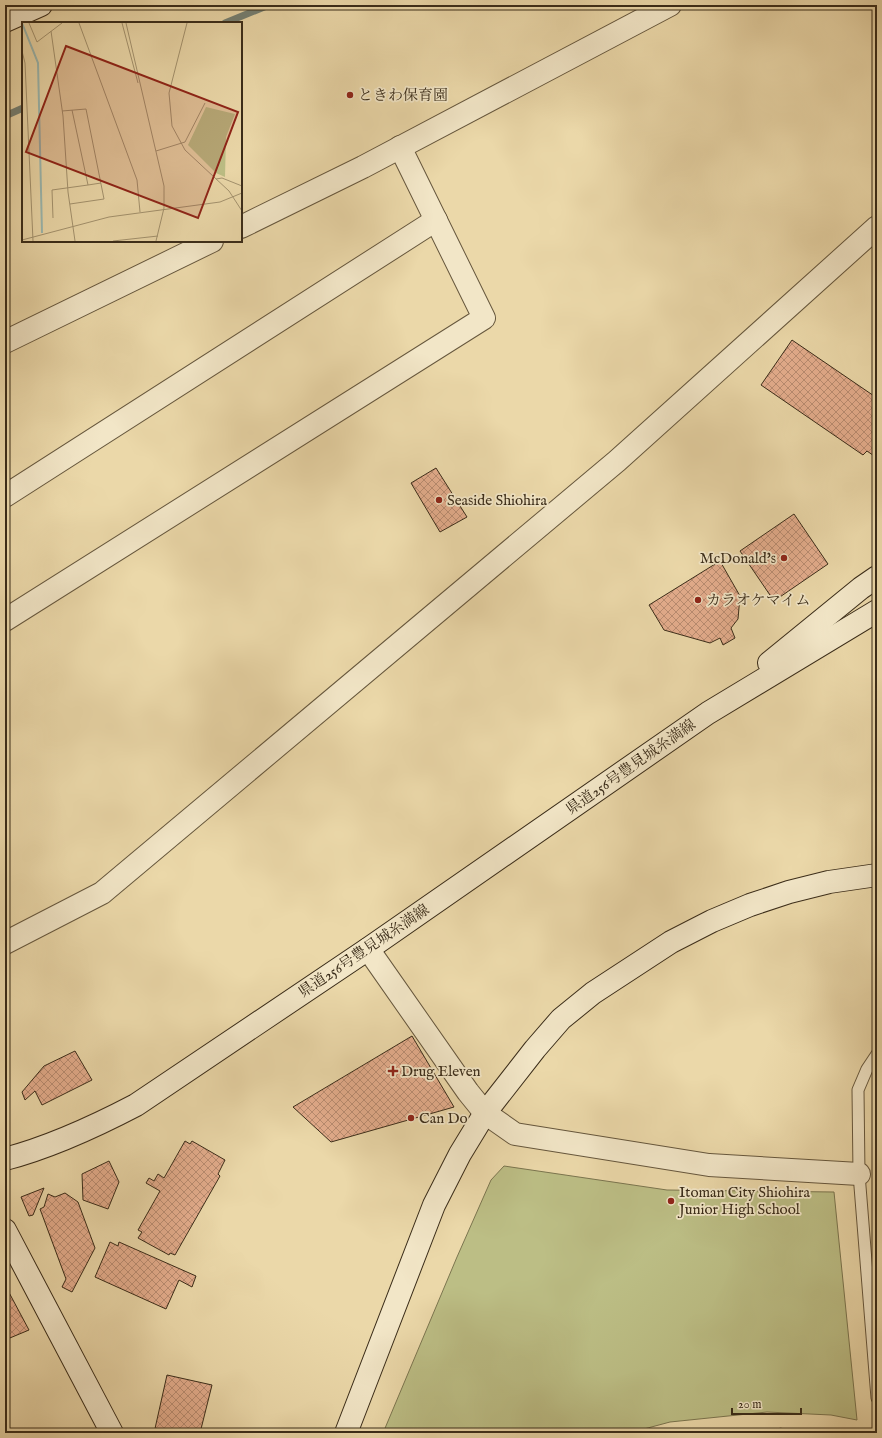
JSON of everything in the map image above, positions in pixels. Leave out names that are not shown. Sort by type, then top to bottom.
[{"type":"street","points":[[5,21],[41,5]]},
{"type":"street","points":[[242,227],[363,167],[670,5]]},
{"type":"street","points":[[5,620],[484,318],[400,147]]},
{"type":"street","points":[[5,496],[436,220]]},
{"type":"street","points":[[5,943],[102,893],[617,460],[877,227]]},
{"type":"street","points":[[5,342],[210,242]]},
{"type":"street","name":"県道256号豊見城糸満線","points":[[708,713],[861,588],[877,577]]},
{"type":"street","name":"県道256号豊見城糸満線","points":[[5,1159],[33,1151],[74,1135],[136,1105],[368,949],[708,713],[877,611]]},
{"type":"street","points":[[346,1433],[434,1205],[460,1154],[485,1113],[535,1049],[561,1019],[593,993],[671,942],[719,918],[750,905],[789,892],[829,882],[877,875]]},
{"type":"street","points":[[368,949],[468,1092],[485,1113],[515,1134],[709,1165],[859,1174]]},
{"type":"street","points":[[5,1230],[112,1433]]},
{"type":"lane","points":[[877,1054],[866,1069],[858,1090],[859,1174],[877,1398]]},
{"type":"path","points":[[740,1433],[780,1429],[813,1433]]},
{"type":"green space","name":"Itoman City Shiohira Junior High School","points":[[504,1166],[667,1190],[834,1192],[857,1420],[831,1415],[767,1412],[670,1422],[629,1433],[383,1433],[491,1180]]},
{"type":"building","points":[[792,340],[877,398],[877,458],[867,451],[863,455],[761,385]]},
{"type":"building","name":"Seaside Shiohira","points":[[436,468],[467,517],[440,532],[411,483]]},
{"type":"building","name":"McDonald's","points":[[794,514],[828,564],[774,601],[740,551]]},
{"type":"building","name":"カラオケマイム","points":[[720,561],[740,596],[738,619],[731,628],[735,638],[723,645],[720,638],[710,643],[664,630],[649,605]]},
{"type":"building","name":"Drug Eleven","points":[[412,1036],[454,1107],[331,1142],[293,1107]]},
{"type":"building","points":[[75,1051],[92,1080],[42,1105],[35,1091],[25,1100],[22,1092],[44,1066]]},
{"type":"building","points":[[185,1141],[190,1144],[192,1141],[225,1160],[218,1174],[220,1176],[175,1255],[170,1253],[169,1255],[138,1238],[142,1232],[138,1230],[160,1191],[146,1183],[149,1178],[154,1181],[158,1174],[164,1178]]},
{"type":"building","points":[[109,1161],[119,1182],[108,1209],[83,1200],[82,1174]]},
{"type":"building","points":[[44,1188],[33,1215],[29,1216],[21,1197]]},
{"type":"building","points":[[65,1193],[78,1202],[95,1248],[72,1292],[62,1287],[66,1279],[40,1209],[44,1207],[48,1194],[55,1197]]},
{"type":"building","points":[[110,1242],[118,1246],[119,1242],[196,1276],[192,1287],[179,1280],[166,1309],[95,1277]]},
{"type":"building","points":[[5,1285],[29,1330],[5,1340]]},
{"type":"building","points":[[167,1375],[212,1385],[200,1433],[154,1433]]},
{"type":"waterway","points":[[227,22],[269,5]]},
{"type":"waterway","points":[[5,116],[22,108]]},
{"type":"place","name":"ときわ保育園","points":[[350,95]]},
{"type":"place","name":"Seaside Shiohira","points":[[439,500]]},
{"type":"place","name":"McDonald's","points":[[784,558]]},
{"type":"place","name":"カラオケマイム","points":[[698,600]]},
{"type":"place","name":"Drug Eleven","points":[[393,1071]]},
{"type":"place","name":"Can Do","points":[[411,1118]]},
{"type":"place","name":"Itoman City Shiohira Junior High School","points":[[671,1201]]}]
